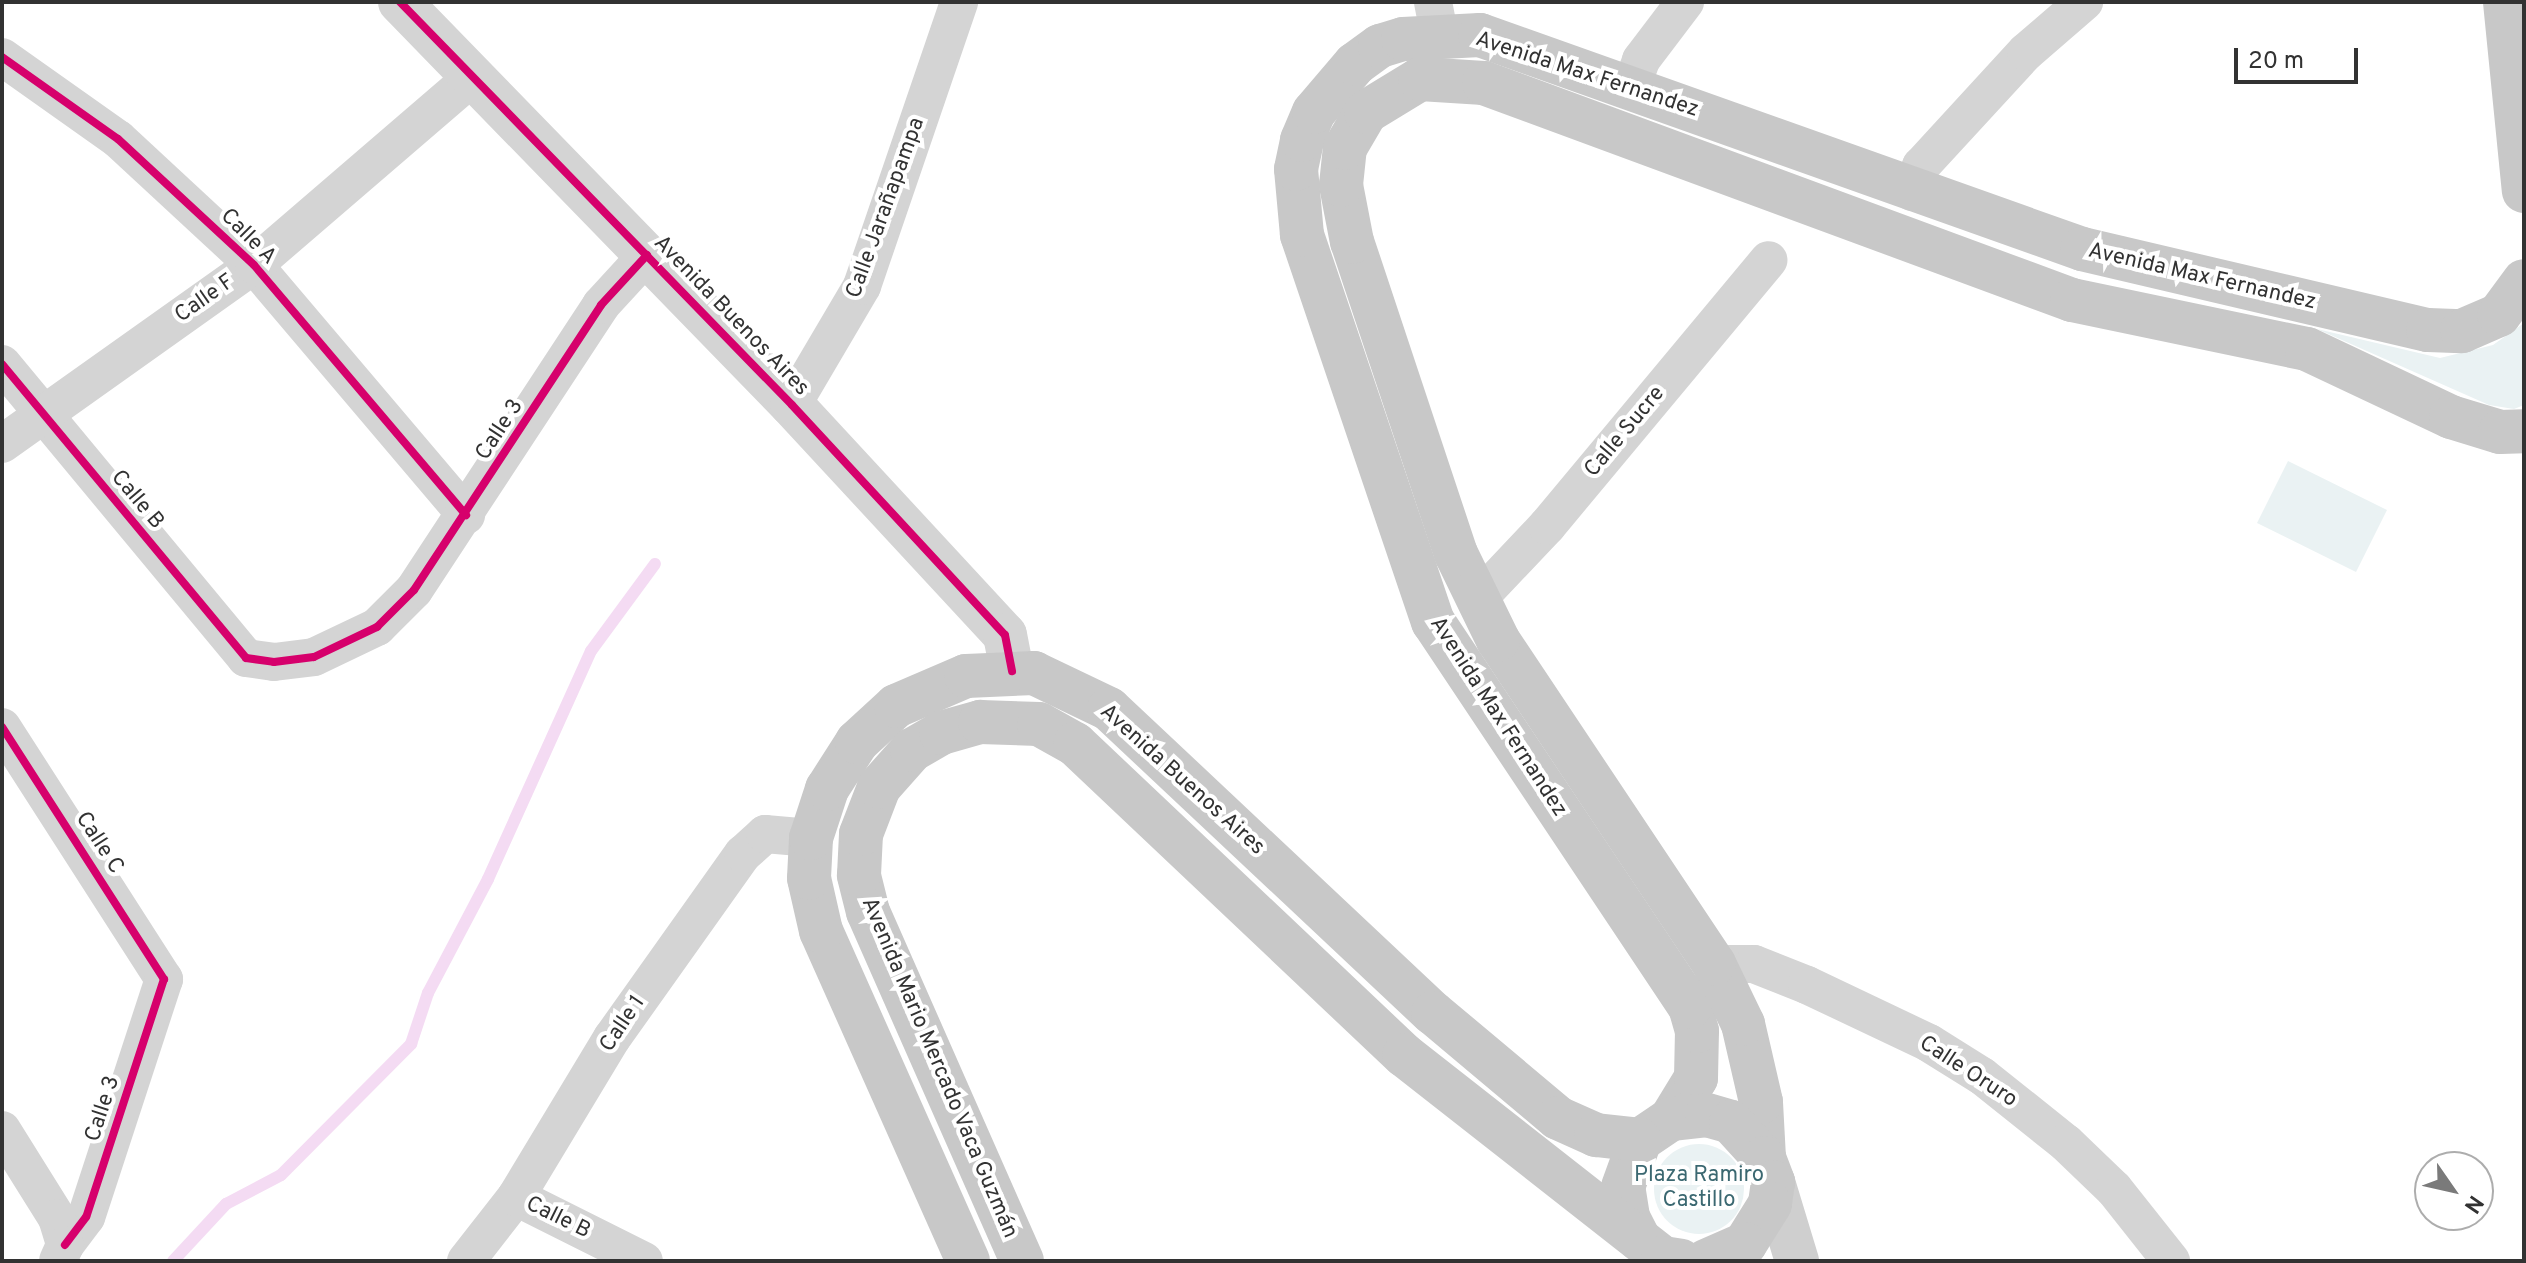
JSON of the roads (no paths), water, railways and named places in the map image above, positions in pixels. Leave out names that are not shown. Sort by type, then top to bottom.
[{"type":"main road","points":[[2505,2],[2524,191]]},
{"type":"main road","name":"Avenida Max Fernandez","points":[[1655,1129],[1696,1078],[1697,1031],[1690,1007],[1433,622],[1302,235],[1296,169],[1314,112],[1355,64],[1380,46],[1436,18],[1912,192],[2082,249],[2428,330],[2462,331],[2499,315],[2524,281]]},
{"type":"main road","points":[[1436,18],[1442,77]]},
{"type":"main road","name":"Avenida Max Fernandez","points":[[1768,1170],[1761,1102],[1743,1024],[1714,964],[1477,600],[1456,554],[1352,242],[1341,185],[1345,148],[1366,112],[1396,90],[1442,77],[1484,83],[1896,238],[2072,300],[2307,349],[2451,417],[2521,440]]},
{"type":"main road","points":[[1613,133],[1631,88]]},
{"type":"main road","points":[[1896,238],[1912,192]]},
{"type":"main road","points":[[1433,622],[1477,600]]},
{"type":"main road","points":[[968,1261],[821,931],[809,878],[811,838],[827,789],[857,742],[896,706],[966,676],[1012,671],[1005,721]]},
{"type":"main road","name":"Avenida Buenos Aires","points":[[1012,671],[1071,687],[1109,709],[1433,1013],[1558,1118],[1596,1135],[1655,1129]]},
{"type":"main road","name":"Avenida Buenos Aires","points":[[1005,721],[1039,724],[1075,744],[1404,1055],[1663,1255]]},
{"type":"main road","name":"Avenida Mario Mercado Vaca Guzmán","points":[[1005,721],[941,733],[912,750],[879,787],[861,834],[859,875],[868,912],[1022,1261]]},
{"type":"main road","points":[[1663,1255],[1628,1217],[1623,1187],[1655,1129],[1707,1115],[1731,1122],[1768,1170],[1797,1261]]},
{"type":"main road","points":[[1706,1261],[1745,1244],[1770,1204],[1768,1170]]},
{"type":"street","name":"Avenida Buenos Aires","points":[[400,2],[470,79],[792,405],[1005,635],[1012,671]]},
{"type":"street","name":"Calle Jarañapampa","points":[[792,405],[862,286],[959,2]]},
{"type":"street","points":[[1631,88],[1641,60],[1685,2]]},
{"type":"street","points":[[1912,192],[1921,166],[2005,75],[2084,2]]},
{"type":"street","name":"Calle A","points":[[2,57],[118,139],[254,265],[466,515]]},
{"type":"street","name":"Calle F","points":[[2,444],[254,265],[470,79]]},
{"type":"street","name":"Calle 3","points":[[246,658],[274,662],[314,657],[377,627],[414,590],[601,305],[647,255]]},
{"type":"street","name":"Calle Sucre","points":[[1477,600],[1547,526],[1769,260]]},
{"type":"street","name":"Calle B","points":[[2,364],[246,658]]},
{"type":"street","name":"Calle C","points":[[2,727],[164,979]]},
{"type":"street","name":"Calle 1","points":[[466,1261],[516,1197],[612,1038],[743,854],[765,834],[811,838]]},
{"type":"street","name":"Calle Oruro","points":[[1714,964],[1754,964],[1807,985],[1929,1043],[1982,1076],[2114,1189],[2171,1261]]},
{"type":"street","name":"Calle 3","points":[[61,1253],[86,1217],[164,979]]},
{"type":"street","points":[[2,1130],[57,1218],[61,1253]]},
{"type":"street","name":"Calle B","points":[[516,1197],[644,1261]]},
{"type":"waterway","points":[[173,1261],[226,1204],[281,1175],[411,1044],[428,993],[488,879],[591,651],[655,564]]},
{"type":"park label","name":"Plaza Ramiro Castillo","points":[[1699,1188]]}]
